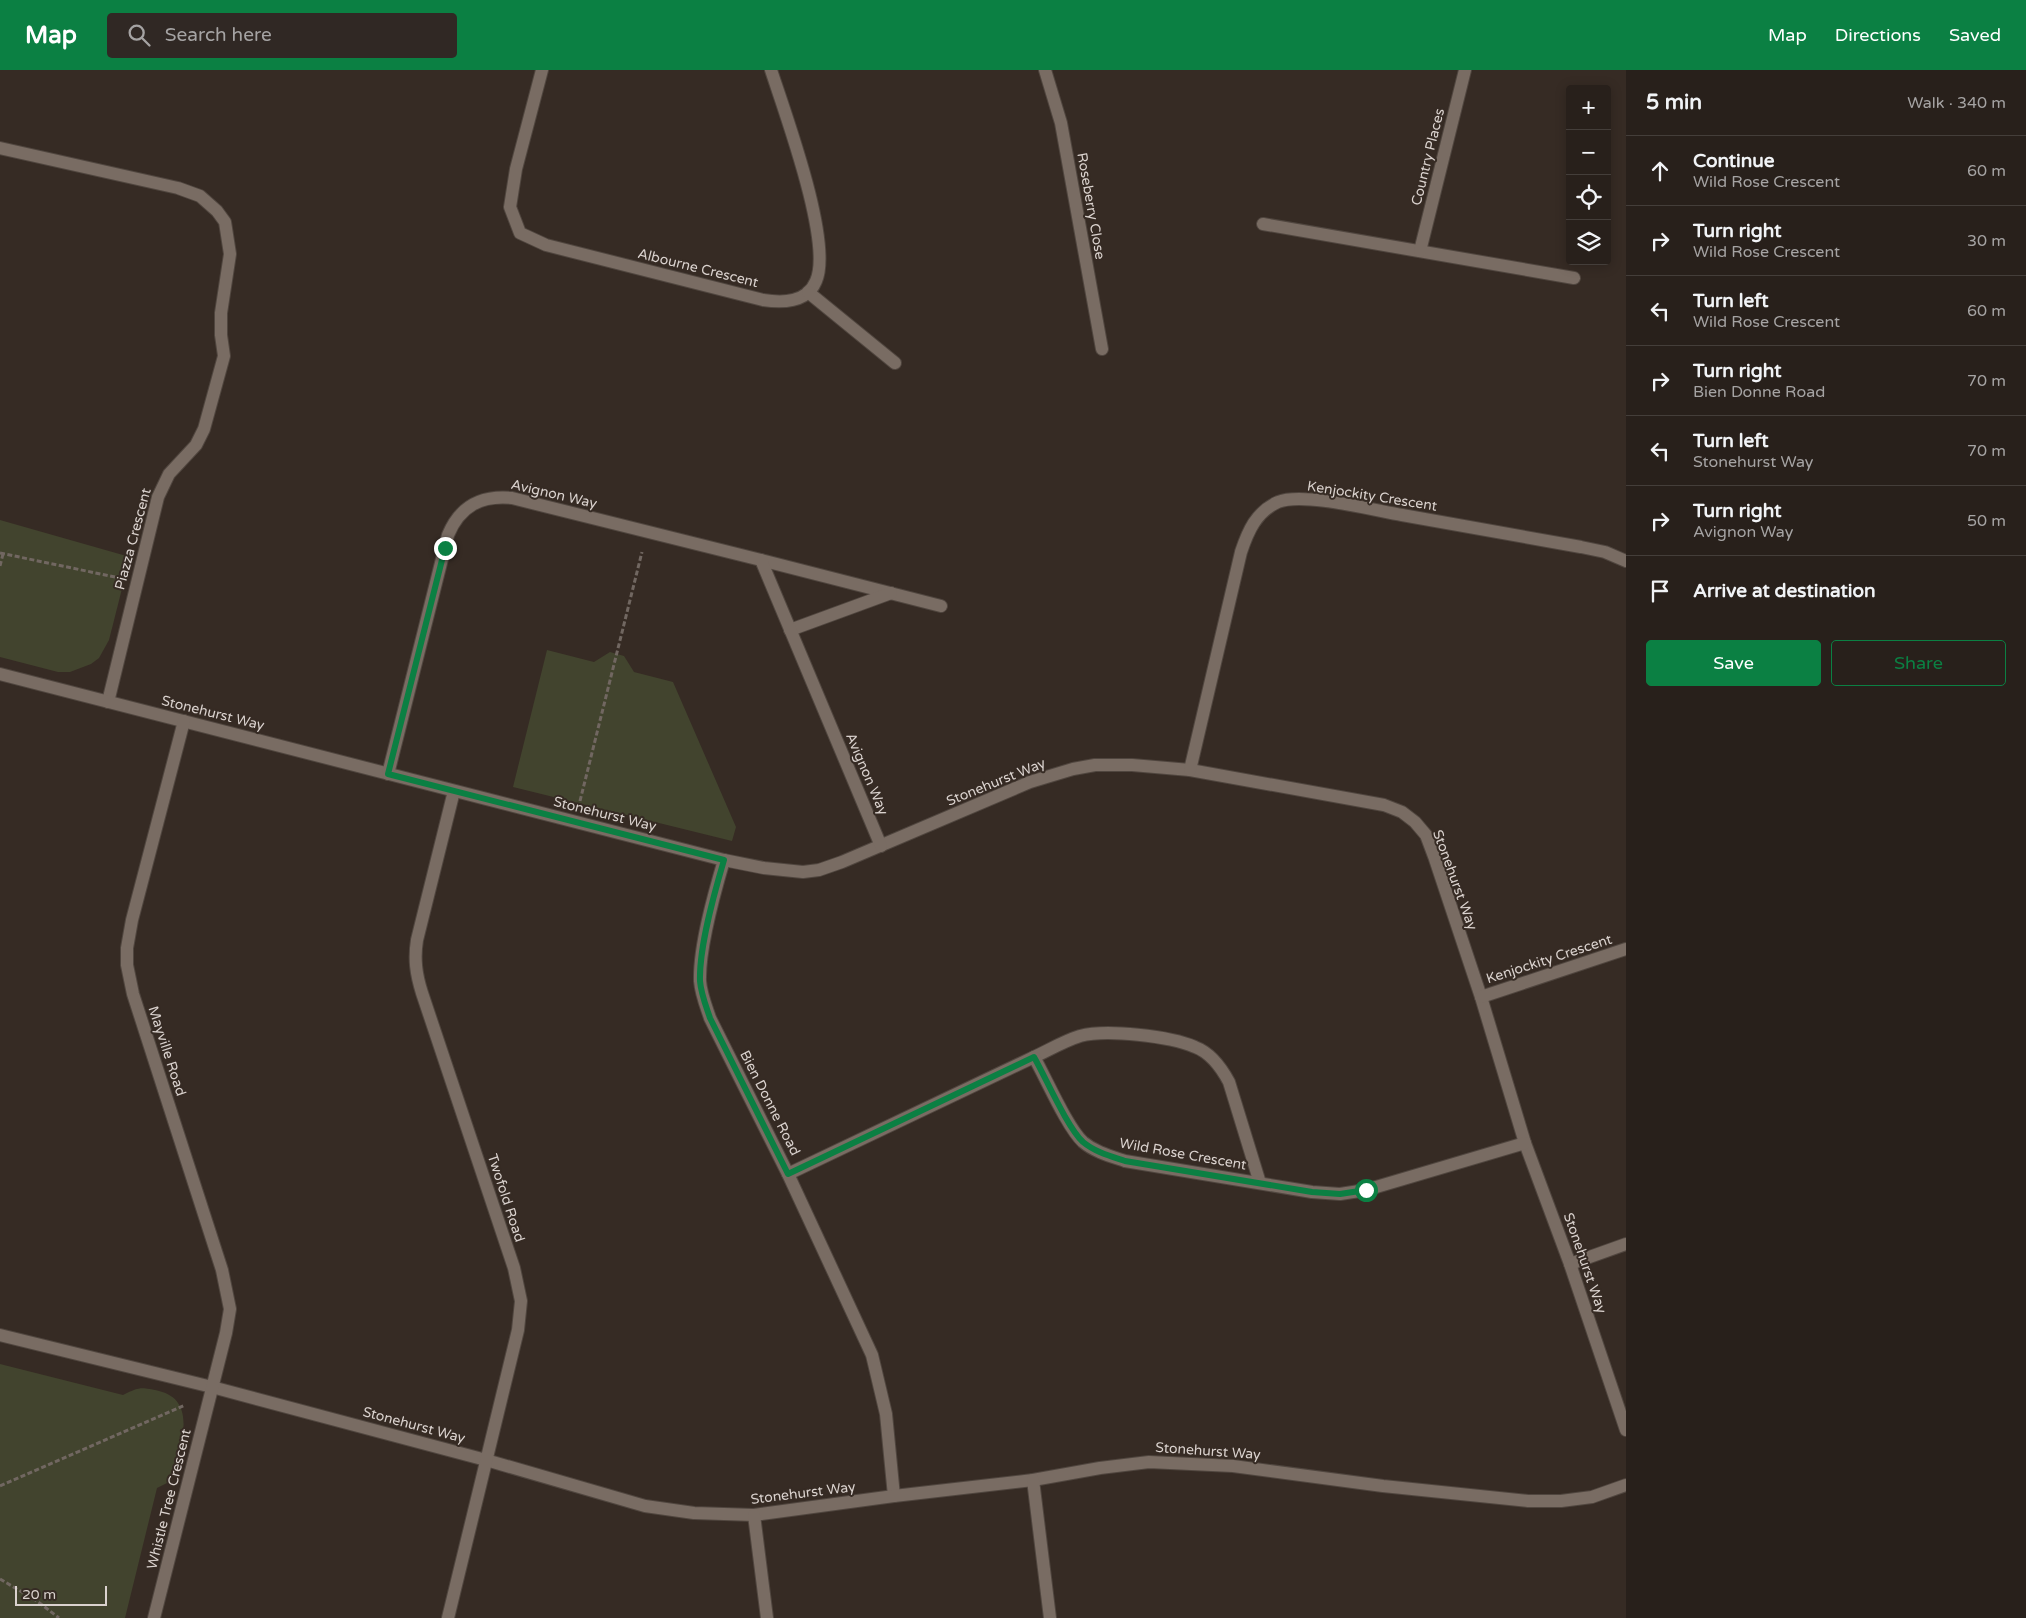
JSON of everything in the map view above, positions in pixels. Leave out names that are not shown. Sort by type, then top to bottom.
[{"type":"street","name":"Albourne Crescent","points":[[542,70],[516,169],[510,208],[520,233],[546,245],[763,300],[790,302],[808,292]]},
{"type":"street","points":[[771,70],[808,189],[820,253],[820,272],[816,284],[808,292],[895,362]]},
{"type":"street","name":"Roseberry Close","points":[[1045,70],[1061,123],[1102,349]]},
{"type":"street","name":"Country Places","points":[[1420,251],[1466,70]]},
{"type":"street","name":"Piazza Crescent","points":[[0,148],[178,188],[200,196],[217,211],[225,222],[230,254],[221,313],[224,356],[204,429],[196,445],[169,474],[158,497],[108,702]]},
{"type":"street","points":[[1263,224],[1574,278]]},
{"type":"street","name":"Avignon Way","points":[[388,774],[448,535],[453,522],[462,512],[484,499],[497,496],[512,498],[941,606]]},
{"type":"street","name":"Kenjockity Crescent","points":[[1190,770],[1241,552],[1247,534],[1257,517],[1267,508],[1280,501],[1306,499],[1581,546],[1605,552],[1626,561]]},
{"type":"street","name":"Avignon Way","points":[[761,560],[881,846]]},
{"type":"street","points":[[790,630],[892,593]]},
{"type":"street","name":"Stonehurst Way","points":[[0,674],[724,860],[764,868],[803,872],[819,870],[881,846],[1030,782],[1073,769],[1095,765],[1132,765],[1190,770],[1384,805],[1402,812],[1426,836],[1481,997],[1526,1143],[1570,1264],[1626,1430]]},
{"type":"street","name":"Mayville Road","points":[[184,722],[132,920],[126,956],[133,994],[222,1270],[230,1302],[229,1323],[212,1387]]},
{"type":"street","name":"Twofold Road","points":[[448,1618],[518,1330],[521,1301],[514,1268],[418,980],[414,955],[454,791]]},
{"type":"street","name":"Bien Donne Road","points":[[724,860],[701,963],[700,982],[702,992],[710,1018],[788,1174],[872,1355],[886,1414],[894,1496]]},
{"type":"street","name":"Kenjockity Crescent","points":[[1481,997],[1626,949]]},
{"type":"street","name":"Wild Rose Crescent","points":[[788,1174],[1065,1042],[1098,1033],[1121,1033],[1176,1041],[1196,1047],[1216,1062],[1230,1082],[1260,1183]]},
{"type":"street","name":"Wild Rose Crescent","points":[[1034,1057],[1072,1128],[1082,1141],[1099,1153],[1125,1161],[1312,1192],[1340,1194],[1366,1190],[1526,1143]]},
{"type":"street","points":[[1570,1264],[1626,1244]]},
{"type":"street","name":"Stonehurst Way","points":[[0,1335],[212,1387],[486,1460],[644,1506],[694,1513],[754,1515],[1033,1480],[1100,1468],[1149,1462],[1233,1466],[1383,1486],[1528,1501],[1561,1501],[1592,1497],[1626,1486]]},
{"type":"street","name":"Whistle Tree Crescent","points":[[154,1618],[212,1387]]},
{"type":"street","points":[[1033,1480],[1050,1618]]},
{"type":"street","points":[[754,1515],[767,1618]]},
{"type":"path","points":[[575,822],[648,532]]},
{"type":"path","points":[[0,566],[1,554],[138,581]]},
{"type":"path","points":[[0,1486],[181,1408],[212,1387]]},
{"type":"path","points":[[0,1579],[37,1601],[59,1618]]},
{"type":"green space","points":[[0,520],[130,557],[109,640],[99,658],[91,664],[70,672],[58,672],[0,657]]},
{"type":"green space","points":[[547,650],[594,662],[610,652],[624,656],[634,672],[673,682],[736,827],[732,841],[513,787]]},
{"type":"green space","points":[[0,1364],[123,1395],[140,1388],[159,1391],[172,1397],[180,1405],[183,1417],[183,1430],[178,1457],[171,1481],[157,1488],[125,1618],[0,1618]]},
{"type":"route","points":[[445,548],[388,774],[724,860],[708,925],[701,963],[700,982],[710,1018],[788,1174],[1034,1057],[1072,1128],[1082,1141],[1099,1153],[1125,1161],[1312,1192],[1340,1194],[1366,1190]]}]
